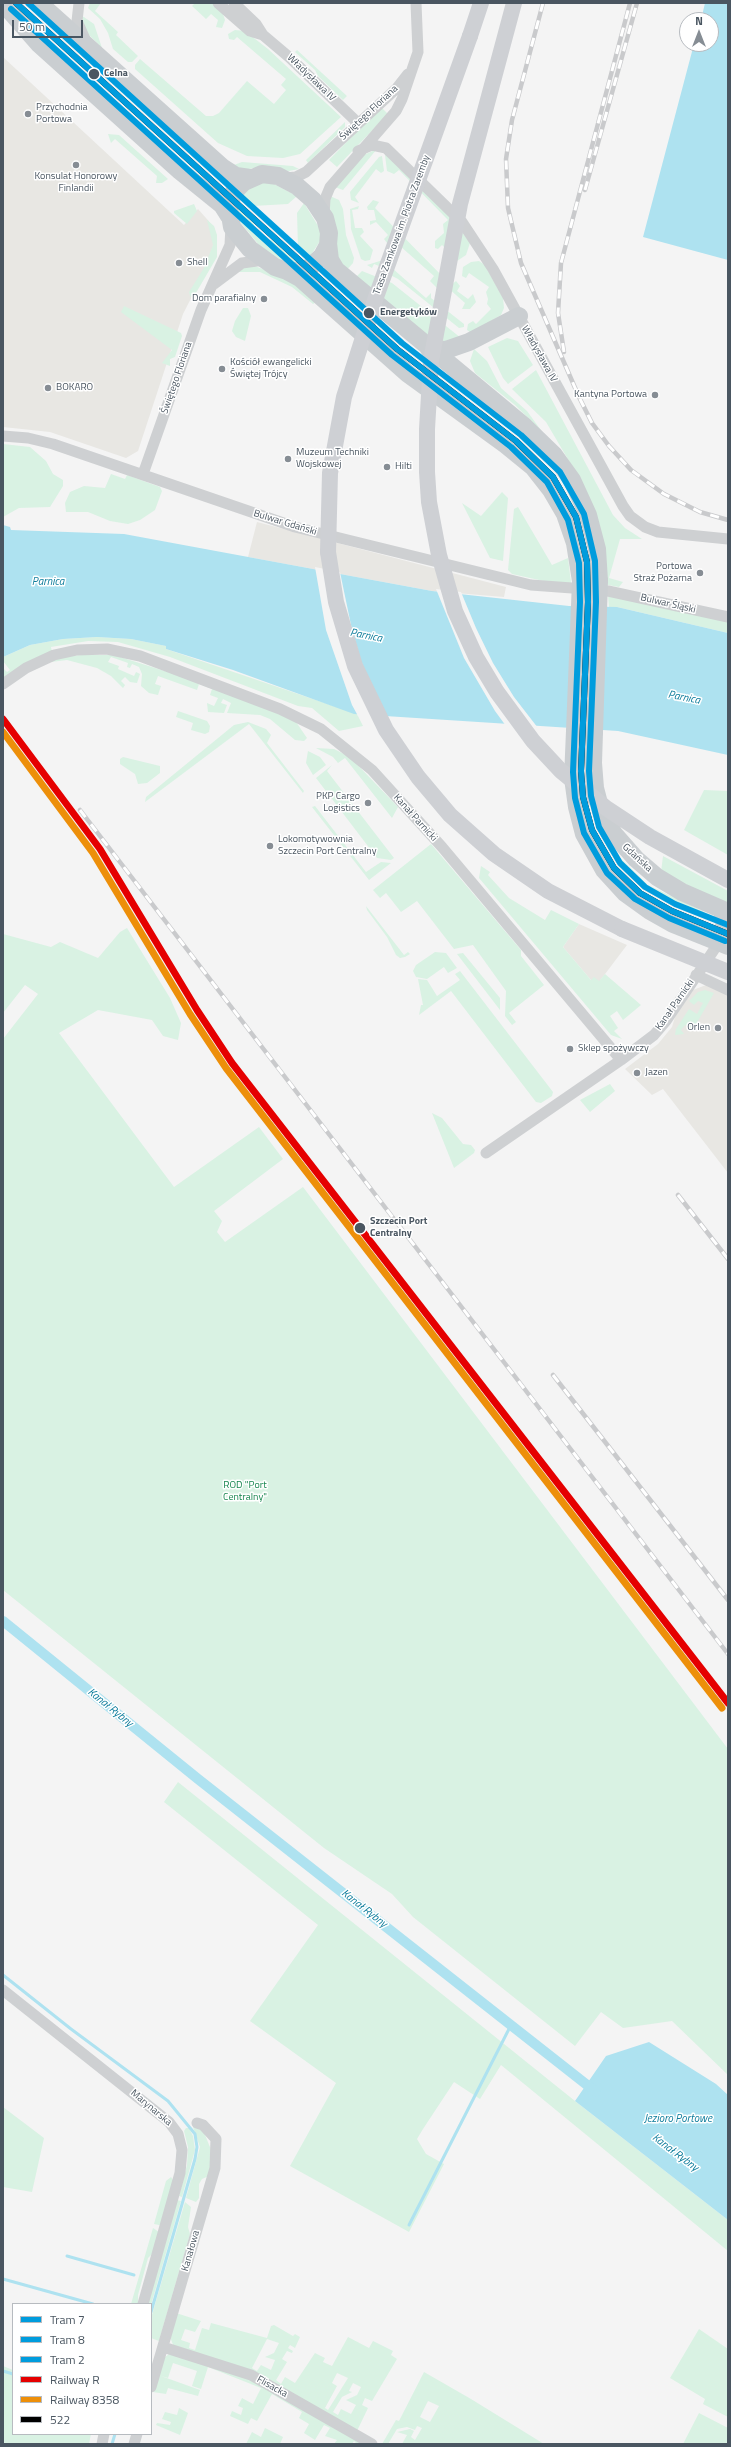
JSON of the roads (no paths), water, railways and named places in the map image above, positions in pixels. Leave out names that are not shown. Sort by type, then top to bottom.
[{"type":"main road","points":[[3,3],[10,19],[175,166],[222,205],[245,244],[264,260],[300,278],[408,374],[506,445],[533,467],[551,490],[565,514],[575,543],[577,584],[573,778],[577,807],[586,837],[604,870],[621,889],[646,908],[673,924],[725,939]]},
{"type":"main road","points":[[39,3],[222,167],[238,176],[250,178]]},
{"type":"main road","name":"Trasa Zamkowa im. Piotra Zaremby","points":[[481,3],[376,297],[340,415],[330,473],[328,530],[332,582],[340,620],[355,666],[386,730],[418,777],[472,836],[530,880],[579,908],[638,936],[728,972]]},
{"type":"main road","points":[[514,3],[459,211],[432,361],[427,423],[427,472],[429,502],[439,555],[453,605],[476,657],[497,692],[533,741],[561,771],[606,808],[650,837],[728,880]]},
{"type":"main road","points":[[230,220],[233,194],[240,184],[250,178],[264,174],[278,176],[305,193],[325,218],[329,229],[328,243],[330,260],[336,270],[540,440],[572,480],[585,507],[593,530],[604,586]]},
{"type":"main road","points":[[287,271],[300,271],[312,266],[322,256],[328,243]]},
{"type":"main road","points":[[429,349],[446,350],[469,342],[519,316]]},
{"type":"main road","points":[[469,342],[464,353],[465,368],[474,382],[484,393]]},
{"type":"main road","name":"Gdańska","points":[[604,586],[593,763],[595,788],[601,811],[614,834],[636,859],[657,876],[682,892],[721,909]]},
{"type":"street","points":[[79,3],[76,18],[79,28],[101,58]]},
{"type":"street","name":"Władysława IV","points":[[218,3],[250,31],[263,35]]},
{"type":"street","name":"Władysława IV","points":[[234,3],[256,24],[263,35],[289,56],[358,123]]},
{"type":"street","points":[[416,3],[419,36],[416,59]]},
{"type":"street","name":"Świętego Floriana","points":[[278,176],[292,178],[304,174],[397,88],[416,59]]},
{"type":"street","name":"Świętego Floriana","points":[[325,218],[324,203],[328,189],[358,151],[399,106],[416,59]]},
{"type":"street","name":"Władysława IV","points":[[358,151],[372,145],[386,148],[462,222],[489,262],[630,516],[645,527],[659,533],[728,540]]},
{"type":"street","name":"Świętego Floriana","points":[[143,474],[201,310],[214,284],[216,273],[230,245],[230,220]]},
{"type":"street","name":"Świętego Floriana","points":[[214,284],[242,264],[264,260]]},
{"type":"street","name":"Bulwar Gdański","points":[[3,436],[28,438],[54,444],[300,528],[535,586],[577,584]]},
{"type":"street","name":"Bulwar Śląski","points":[[604,586],[728,617]]},
{"type":"street","name":"Kanał Parnicki","points":[[3,684],[26,668],[54,654],[77,650],[107,649],[140,656],[273,706],[321,729],[361,760],[409,811],[621,1060],[660,1028],[696,976],[725,939]]},
{"type":"street","name":"Gdańska","points":[[721,909],[719,913],[725,939]]},
{"type":"street","points":[[696,976],[728,990]]},
{"type":"street","points":[[486,1153],[621,1060]]},
{"type":"street","name":"Marynarska","points":[[3,1990],[165,2119],[178,2134],[182,2150],[179,2177],[142,2303]]},
{"type":"street","name":"Kanałowa","points":[[152,2384],[215,2168],[216,2139],[203,2125],[197,2123]]},
{"type":"street","name":"Flisacka","points":[[163,2347],[251,2375],[372,2444]]},
{"type":"water","points":[[705,3],[728,3],[728,260],[643,237],[692,52],[719,52],[719,12],[703,12]]},
{"type":"water","name":"Parnica","points":[[3,525],[10,527],[11,530],[124,534],[432,591],[569,606],[617,607],[728,633],[728,755],[618,731],[354,714],[233,670],[166,649],[166,646],[131,639],[97,637],[63,639],[30,645],[3,657]]},
{"type":"water","name":"Jezioro Portowe","points":[[649,2042],[716,2084],[728,2095],[728,2220],[575,2101],[606,2056]]},
{"type":"waterway","name":"Kanał Rybny","points":[[3,1621],[198,1779],[596,2092]]},
{"type":"waterway","points":[[3,1975],[71,2029],[168,2101],[195,2134],[197,2147],[195,2159],[152,2309]]},
{"type":"waterway","points":[[409,2225],[511,2025]]},
{"type":"waterway","points":[[67,2256],[134,2275]]},
{"type":"waterway","points":[[3,2279],[89,2303]]},
{"type":"waterway","points":[[3,2371],[12,2374]]},
{"type":"waterway","points":[[112,2444],[115,2435]]},
{"type":"railway","points":[[543,3],[512,120],[506,159],[508,208],[521,263],[579,397],[592,423],[609,446],[631,470],[664,494],[700,512],[728,520]]},
{"type":"railway","points":[[564,352],[558,313],[561,263],[630,3]]},
{"type":"railway","points":[[585,190],[637,3]]},
{"type":"railway","points":[[80,810],[728,1654]]},
{"type":"railway","points":[[678,1195],[728,1259]]},
{"type":"railway","points":[[553,1375],[728,1600]]},
{"type":"tram line","name":"7","points":[[16,3],[397,349],[516,441],[553,477],[576,517],[587,562],[588,602],[581,771],[583,797],[592,830],[614,868],[640,893],[672,911],[728,934]]},
{"type":"tram line","name":"2","points":[[28,3],[402,343],[521,435],[560,472],[584,514],[595,561],[596,602],[589,771],[591,796],[599,827],[620,863],[645,887],[675,904],[728,925]]},
{"type":"tram line","name":"8","points":[[11,9],[392,355],[511,447],[547,482],[568,520],[579,563],[580,602],[573,772],[575,798],[584,833],[607,873],[635,899],[669,918],[725,941]]},
{"type":"rail line","name":"R","points":[[3,719],[100,849],[197,1010],[232,1063],[728,1703]]},
{"type":"rail line","name":"8358","points":[[3,732],[93,853],[190,1014],[226,1068],[722,1708]]},
{"type":"place","name":"Celna","points":[[94,74]]},
{"type":"place","name":"Przychodnia Portowa","points":[[28,114]]},
{"type":"place","name":"Konsulat Honorowy Finlandii","points":[[76,165]]},
{"type":"place","name":"Shell","points":[[179,263]]},
{"type":"place","name":"Dom parafialny","points":[[264,299]]},
{"type":"place","name":"Energetyków","points":[[369,313]]},
{"type":"place","name":"Kościół ewangelicki Świętej Trójcy","points":[[222,369]]},
{"type":"place","name":"BOKARO","points":[[48,388]]},
{"type":"place","name":"Kantyna Portowa","points":[[655,395]]},
{"type":"place","name":"Muzeum Techniki Wojskowej","points":[[288,459]]},
{"type":"place","name":"Hilti","points":[[387,467]]},
{"type":"place","name":"Portowa Straż Pożarna","points":[[700,573]]},
{"type":"place","name":"PKP Cargo Logistics","points":[[368,803]]},
{"type":"place","name":"Lokomotywownia Szczecin Port Centralny","points":[[270,846]]},
{"type":"place","name":"Orlen","points":[[718,1028]]},
{"type":"place","name":"Sklep spożywczy","points":[[570,1049]]},
{"type":"place","name":"Jazen","points":[[637,1073]]},
{"type":"place","name":"Szczecin Port Centralny","points":[[360,1228]]},
{"type":"park label","name":"ROD \"Port Centralny\"","points":[[245,1492]]}]
